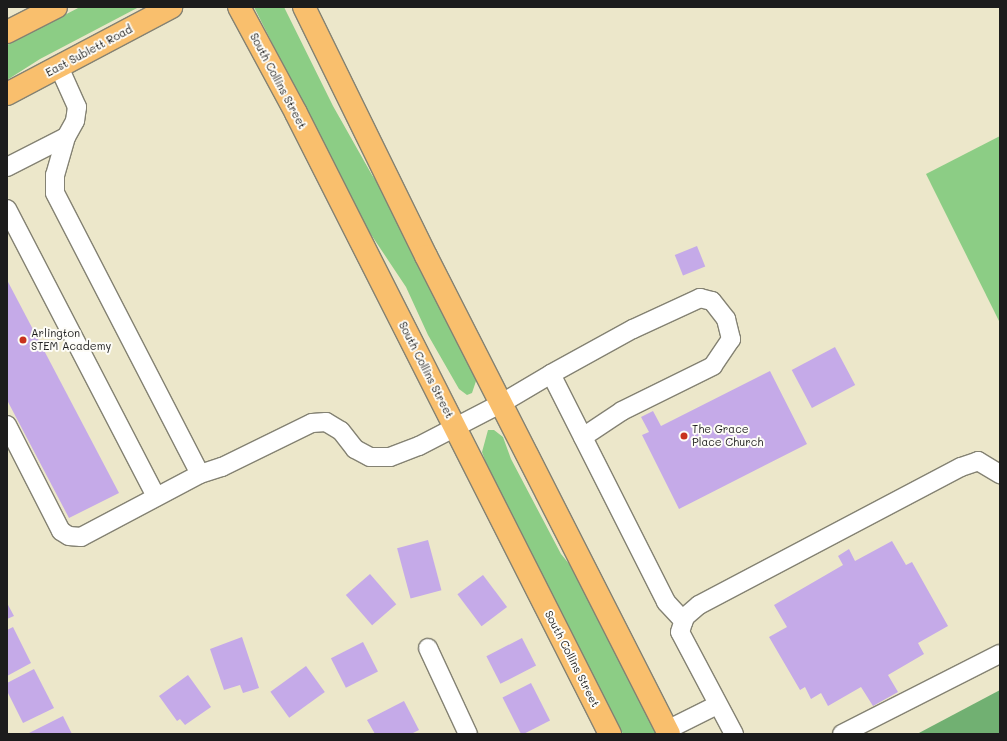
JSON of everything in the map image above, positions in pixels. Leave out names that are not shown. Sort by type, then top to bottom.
[{"type":"main road","points":[[7,32],[56,7]]},
{"type":"main road","name":"East Sublett Road","points":[[7,94],[171,7]]},
{"type":"main road","name":"South Collins Street","points":[[239,7],[455,427],[610,734]]},
{"type":"main road","points":[[304,7],[426,256],[668,732]]},
{"type":"street","points":[[59,67],[77,107],[75,122],[66,137],[55,175],[55,193],[200,474]]},
{"type":"street","points":[[7,167],[66,137]]},
{"type":"street","points":[[7,208],[156,497]]},
{"type":"street","points":[[7,425],[61,531],[69,536],[81,537],[200,474],[222,467],[312,422],[326,422],[341,431],[355,449],[370,457],[390,457],[455,427],[502,403],[633,329],[700,298],[712,301],[726,319],[731,339],[714,366],[622,411],[583,437]]},
{"type":"street","points":[[551,374],[666,602],[684,621]]},
{"type":"street","points":[[734,734],[717,705],[680,632],[684,621],[699,605],[961,467],[978,461],[1000,474]]},
{"type":"street","points":[[428,648],[468,734]]},
{"type":"street","points":[[842,734],[1000,654]]},
{"type":"street","points":[[668,732],[717,705]]},
{"type":"green space","points":[[80,7],[139,7],[40,59],[7,80],[7,45]]},
{"type":"green space","points":[[254,7],[284,7],[333,106],[372,175],[385,193],[477,378],[472,393],[467,395],[459,389],[428,335],[406,287],[358,215]]},
{"type":"green space","points":[[1000,136],[1000,323],[926,174]]},
{"type":"green space","points":[[488,430],[494,430],[503,437],[511,459],[561,554],[583,581],[662,734],[623,734],[486,463],[482,452]]},
{"type":"green space","points":[[1000,690],[1000,734],[917,734]]},
{"type":"building","points":[[697,246],[705,266],[683,275],[675,255]]},
{"type":"building","name":"Arlington STEM Academy","points":[[7,280],[119,493],[69,518],[7,400]]},
{"type":"building","points":[[835,347],[855,385],[812,408],[792,370]]},
{"type":"building","name":"The Grace Place Church","points":[[770,371],[807,444],[679,509],[642,435],[649,432],[641,417],[653,411],[661,426]]},
{"type":"building","points":[[428,540],[441,590],[411,599],[397,548]]},
{"type":"building","points":[[892,541],[906,565],[912,562],[948,626],[918,643],[924,654],[888,675],[898,692],[873,706],[861,687],[828,706],[821,693],[811,699],[805,687],[800,690],[769,637],[787,627],[774,605],[843,565],[838,556],[849,549],[855,561]]},
{"type":"building","points":[[370,574],[396,604],[372,625],[346,595]]},
{"type":"building","points":[[483,575],[507,607],[482,626],[457,594]]},
{"type":"building","points":[[7,603],[14,616],[7,619]]},
{"type":"building","points":[[13,627],[31,663],[7,676],[7,630]]},
{"type":"building","points":[[242,637],[259,688],[243,693],[240,685],[224,690],[210,649]]},
{"type":"building","points":[[522,638],[536,666],[500,684],[486,656]]},
{"type":"building","points":[[363,642],[378,671],[346,688],[331,658]]},
{"type":"building","points":[[306,666],[325,692],[289,718],[270,692]]},
{"type":"building","points":[[34,669],[54,708],[23,723],[7,691],[7,683]]},
{"type":"building","points":[[188,675],[211,707],[185,725],[180,719],[177,721],[159,696]]},
{"type":"building","points":[[531,683],[550,720],[521,734],[502,698]]},
{"type":"building","points":[[404,701],[419,730],[411,734],[375,734],[367,720]]},
{"type":"building","points":[[63,716],[72,734],[29,734],[29,733]]},
{"type":"place","name":"Arlington STEM Academy","points":[[23,340]]},
{"type":"place","name":"The Grace Place Church","points":[[684,436]]}]
